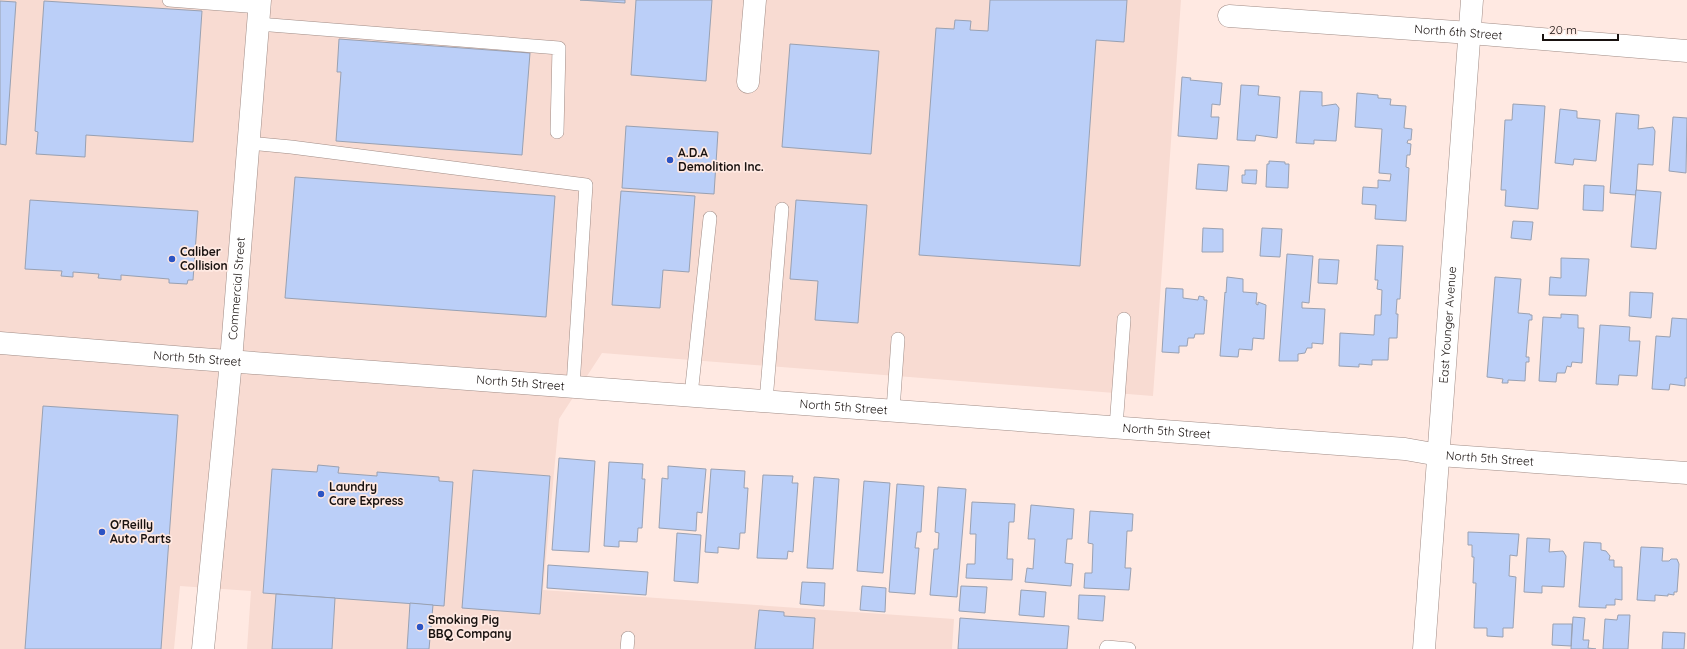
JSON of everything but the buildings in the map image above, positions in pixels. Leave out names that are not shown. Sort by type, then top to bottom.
[{"type":"street","points":[[748,82],[755,0]]},
{"type":"street","name":"East Younger Avenue","points":[[1424,649],[1472,0]]},
{"type":"street","name":"Commercial Street","points":[[203,649],[231,361],[260,10]]},
{"type":"street","name":"North 6th Street","points":[[1230,16],[1470,33],[1687,51]]},
{"type":"street","name":"North 5th Street","points":[[0,343],[1405,449],[1438,455],[1687,473]]},
{"type":"lane","points":[[169,0],[559,48],[557,132]]},
{"type":"lane","points":[[249,143],[586,185],[573,386]]},
{"type":"lane","points":[[766,401],[782,209]]},
{"type":"lane","points":[[691,395],[710,218]]},
{"type":"lane","points":[[1116,427],[1124,319]]},
{"type":"lane","points":[[893,410],[898,339]]},
{"type":"lane","points":[[1106,649],[1107,647],[1129,649]]},
{"type":"shaded area","points":[[0,0],[1181,0],[1153,396],[602,353],[559,419],[543,590],[954,619],[952,649],[247,649],[251,591],[180,586],[174,649],[0,649]]},
{"type":"place","name":"A.D.A Demolition Inc.","points":[[670,160]]},
{"type":"place","name":"Caliber Collision","points":[[172,259]]},
{"type":"place","name":"Laundry Care Express","points":[[321,494]]},
{"type":"place","name":"O'Reilly Auto Parts","points":[[102,532]]},
{"type":"place","name":"Smoking Pig BBQ Company","points":[[420,627]]}]
